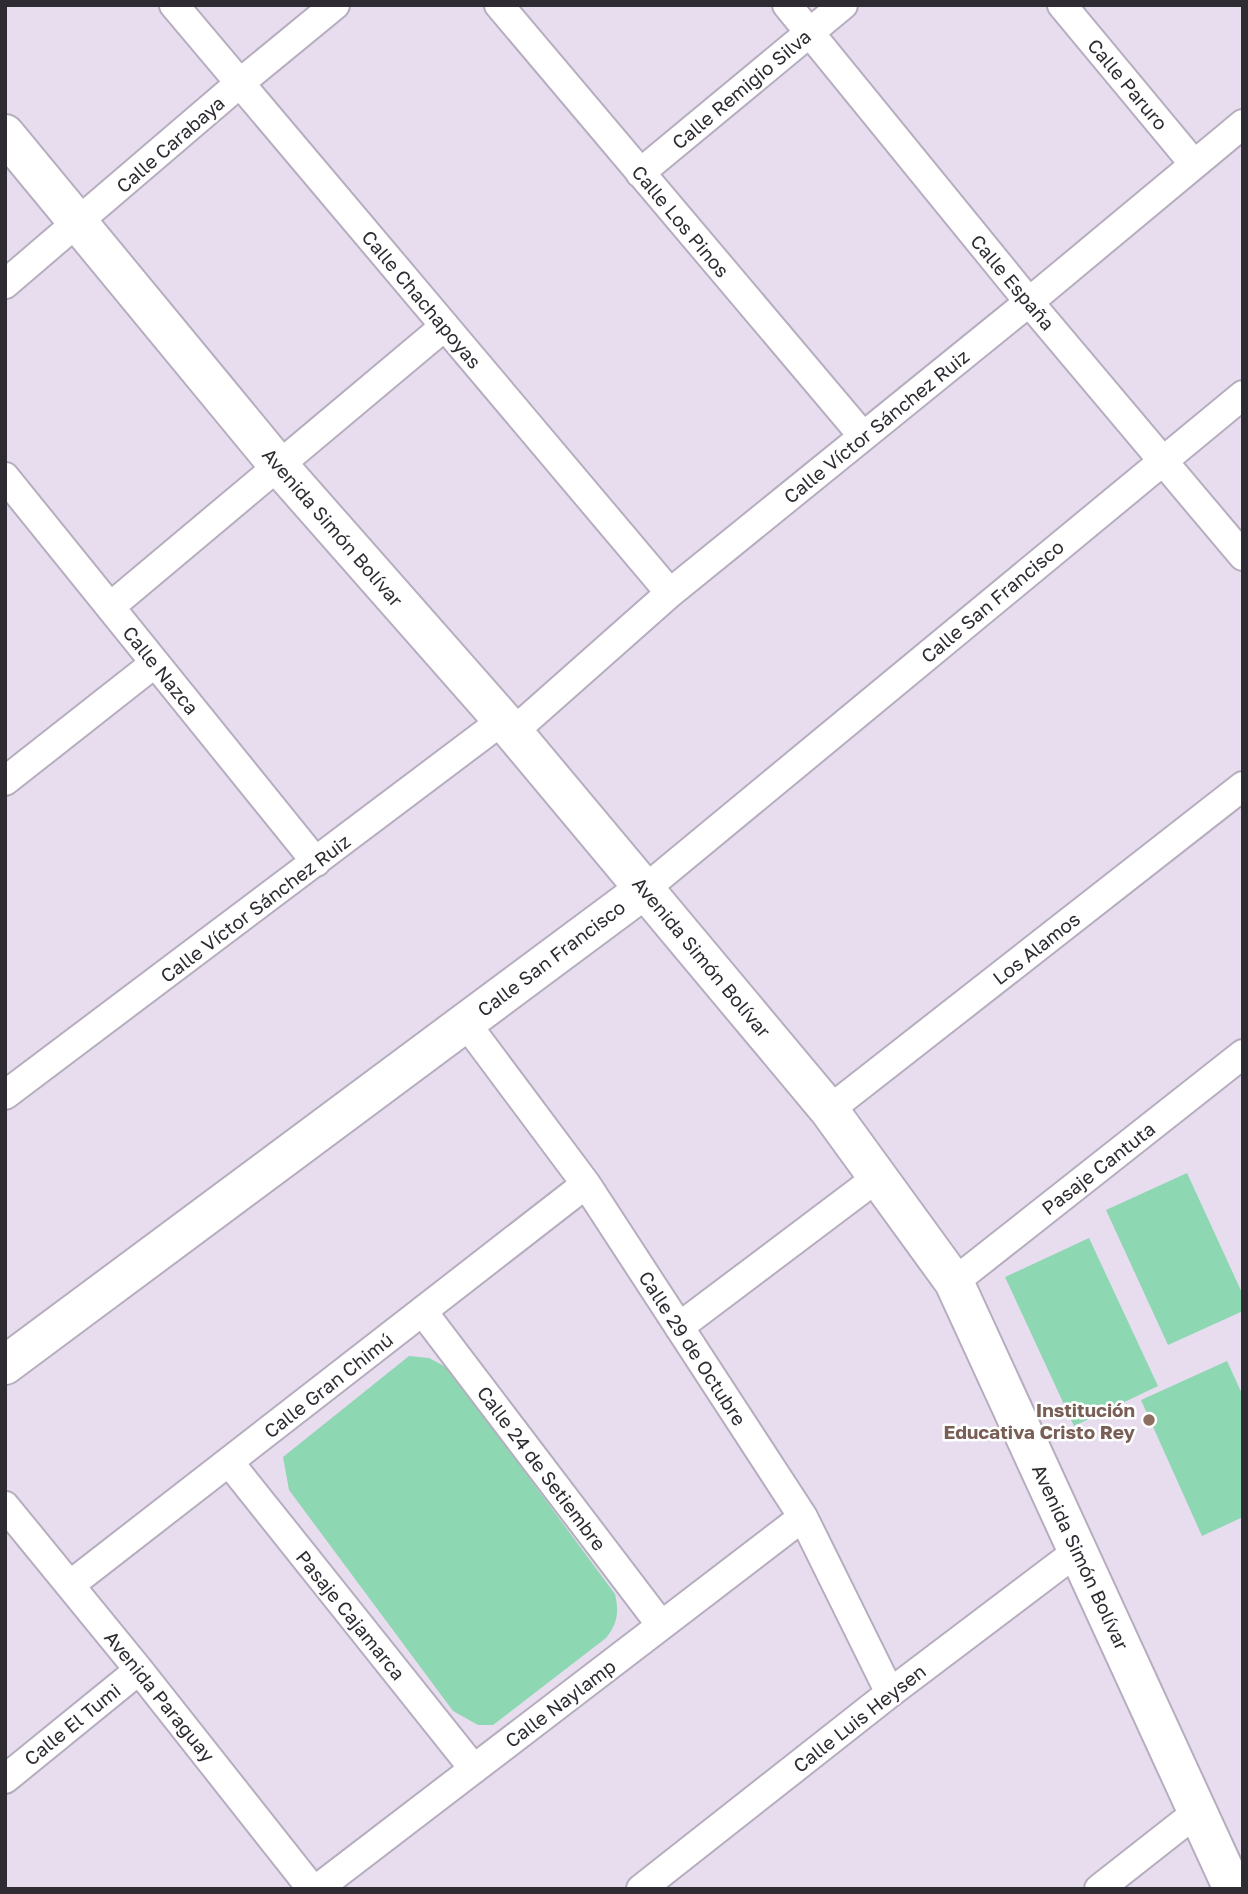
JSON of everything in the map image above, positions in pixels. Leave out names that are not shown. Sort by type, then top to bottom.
[{"type":"street","name":"Calle Chachapoyas","points":[[174,5],[670,593]]},
{"type":"street","name":"Calle Carabaya","points":[[5,284],[335,5]]},
{"type":"street","name":"Calle Los Pinos","points":[[499,5],[863,436]]},
{"type":"street","name":"Calle España","points":[[786,5],[1029,302],[1243,556]]},
{"type":"street","name":"Calle Remigio Silva","points":[[640,173],[842,5]]},
{"type":"street","name":"Calle Paruro","points":[[1069,8],[1194,164]]},
{"type":"street","name":"Calle Víctor Sánchez Ruiz","points":[[5,1094],[316,862],[508,726],[1029,302],[1243,124]]},
{"type":"street","name":"Avenida Simón Bolívar","points":[[5,134],[278,466],[508,726],[829,1110],[954,1282],[1233,1889]]},
{"type":"street","points":[[110,607],[445,326]]},
{"type":"street","name":"Calle San Francisco","points":[[5,1365],[645,889],[1243,396]]},
{"type":"street","name":"Calle Nazca","points":[[5,477],[14,507],[110,607],[316,862]]},
{"type":"street","points":[[5,781],[155,663]]},
{"type":"street","name":"Los Alamos","points":[[829,1110],[1243,786]]},
{"type":"street","name":"Calle 29 de Octubre","points":[[464,1022],[586,1184],[803,1517],[890,1693]]},
{"type":"street","name":"Pasaje Cantuta","points":[[954,1282],[1243,1054]]},
{"type":"street","points":[[679,1327],[878,1177]]},
{"type":"street","name":"Calle Gran Chimú","points":[[70,1585],[586,1184]]},
{"type":"street","name":"Calle 24 de Setiembre","points":[[423,1312],[661,1625]]},
{"type":"street","name":"Pasaje Cajamarca","points":[[229,1462],[474,1769]]},
{"type":"street","name":"Avenida Paraguay","points":[[5,1506],[312,1889]]},
{"type":"street","name":"Calle Naylamp","points":[[317,1889],[803,1517]]},
{"type":"street","name":"Calle Luis Heysen","points":[[640,1889],[890,1693],[1079,1550]]},
{"type":"street","name":"Calle El Tumi","points":[[5,1779],[139,1670]]},
{"type":"street","points":[[1100,1889],[1197,1812]]},
{"type":"green space","points":[[1187,1173],[1243,1295],[1243,1311],[1168,1345],[1106,1210]]},
{"type":"green space","points":[[1089,1238],[1158,1386],[1074,1426],[1005,1277]]},
{"type":"green space","points":[[409,1356],[429,1358],[448,1368],[615,1594],[616,1617],[606,1638],[493,1725],[478,1725],[453,1711],[289,1490],[283,1457]]},
{"type":"green space","points":[[1227,1361],[1243,1396],[1243,1517],[1202,1536],[1141,1400]]},
{"type":"place","name":"Institución Educativa Cristo Rey","points":[[1149,1420]]}]
